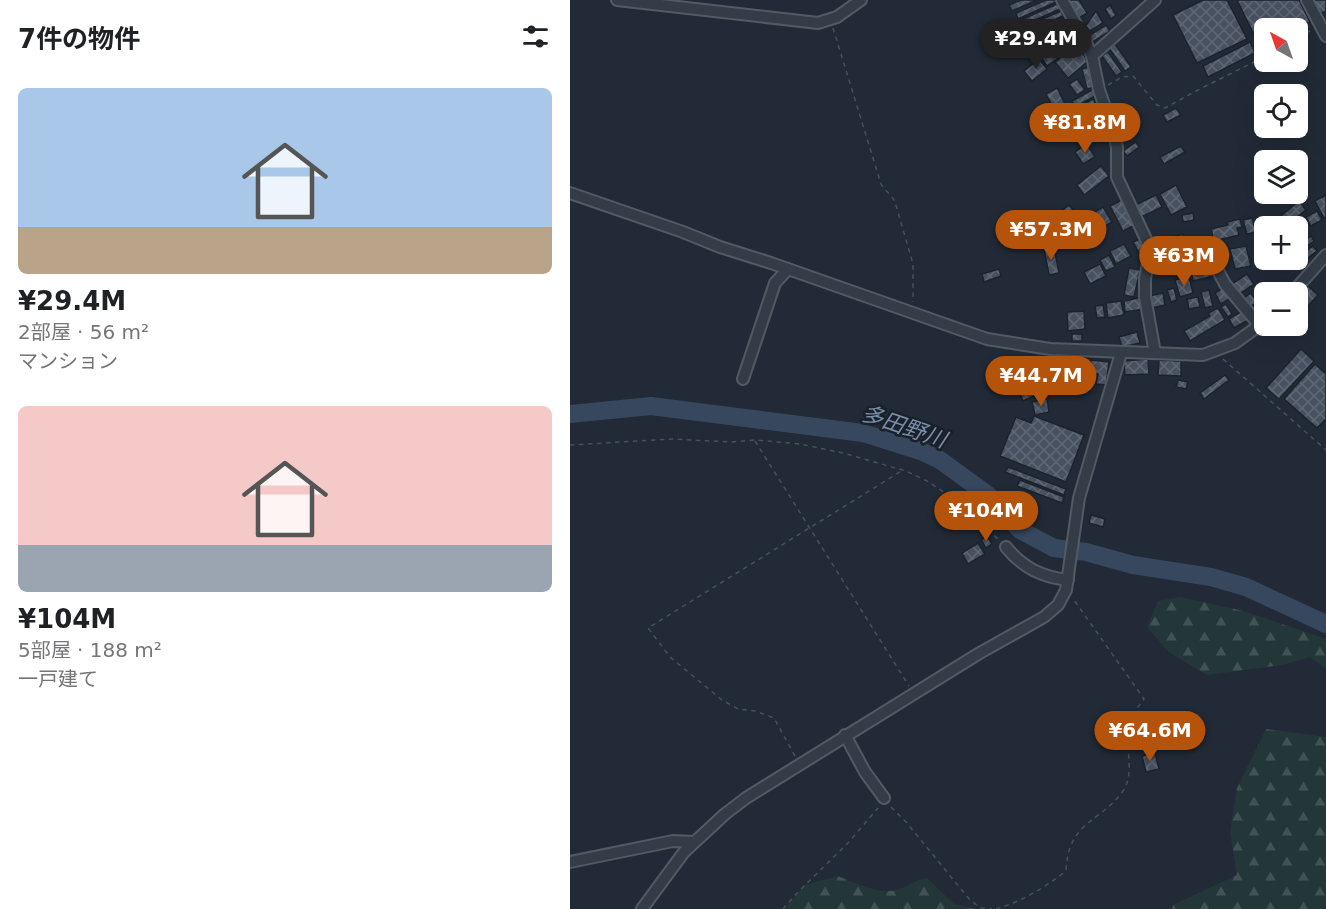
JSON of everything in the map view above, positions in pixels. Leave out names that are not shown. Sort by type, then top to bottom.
[{"type":"street","points":[[617,0],[818,23],[844,13],[861,0]]},
{"type":"street","points":[[1062,0],[1092,56],[1099,90],[1115,136],[1117,177],[1151,250],[1145,278],[1145,297],[1155,353]]},
{"type":"street","points":[[1092,56],[1155,0]]},
{"type":"street","points":[[1307,0],[1326,36]]},
{"type":"street","points":[[570,192],[720,247],[987,339],[1050,349],[1203,355],[1235,344],[1254,330]]},
{"type":"street","points":[[1302,282],[1326,255]]},
{"type":"street","points":[[1216,267],[1225,284],[1254,315]]},
{"type":"street","points":[[743,379],[775,284],[788,269]]},
{"type":"street","points":[[642,909],[675,862],[694,842],[746,798],[978,654],[1044,617],[1058,605],[1068,581],[1079,498],[1121,353]]},
{"type":"street","points":[[1006,547],[1038,574],[1068,581]]},
{"type":"street","points":[[845,735],[865,772],[884,798]]},
{"type":"street","points":[[570,861],[673,841],[694,842]]},
{"type":"path","points":[[830,20],[881,184],[891,193],[895,202],[913,264],[912,312]]},
{"type":"path","points":[[1099,90],[1122,78],[1133,76],[1157,105],[1165,108],[1254,62]]},
{"type":"path","points":[[1218,351],[1228,364],[1326,450]]},
{"type":"path","points":[[570,445],[672,439],[731,442],[755,440],[800,444],[843,453],[903,470],[927,481],[950,496],[1006,547]]},
{"type":"path","points":[[755,440],[914,694]]},
{"type":"path","points":[[800,765],[774,718],[755,711],[738,709],[722,700],[670,657],[648,628],[903,470]]},
{"type":"path","points":[[996,909],[1043,889],[1066,871],[1071,845],[1079,830],[1124,789],[1130,762],[1127,724],[1144,699],[1068,581]]},
{"type":"path","points":[[783,909],[872,818],[884,798],[970,900],[981,908],[992,909]]},
{"type":"green space","points":[[1180,597],[1244,611],[1326,639],[1326,669],[1310,657],[1282,665],[1207,675],[1170,653],[1147,627],[1158,601]]},
{"type":"green space","points":[[1266,729],[1326,737],[1326,909],[1172,909],[1173,905],[1237,875],[1230,832],[1237,788]]},
{"type":"green space","points":[[838,876],[883,891],[900,889],[927,878],[954,904],[975,909],[785,909],[805,885]]},
{"type":"building","points":[[1021,0],[1037,0],[1012,11],[1009,5]]},
{"type":"building","points":[[1046,0],[1056,2],[1018,19],[1016,13]]},
{"type":"building","points":[[1068,0],[1079,0],[1087,13],[1079,18]]},
{"type":"building","points":[[1203,0],[1227,0],[1247,39],[1197,63],[1173,15]]},
{"type":"building","points":[[1237,0],[1299,0],[1308,18],[1254,18],[1254,35]]},
{"type":"building","points":[[1313,0],[1326,0],[1326,11],[1320,14]]},
{"type":"building","points":[[1057,4],[1060,9],[1026,24],[1023,19]]},
{"type":"building","points":[[1110,5],[1116,15],[1111,19],[1105,9]]},
{"type":"building","points":[[1061,11],[1063,16],[1028,31],[1026,26]]},
{"type":"building","points":[[1096,11],[1103,23],[1088,32],[1085,27]]},
{"type":"building","points":[[1063,18],[1065,24],[1032,38],[1029,33]]},
{"type":"building","points":[[1106,25],[1110,31],[1091,43],[1087,37]]},
{"type":"building","points":[[1069,29],[1073,36],[1061,44],[1057,37]]},
{"type":"building","points":[[1053,35],[1057,41],[1051,46],[1046,41]]},
{"type":"building","points":[[1250,42],[1254,51],[1254,54],[1208,77],[1203,66]]},
{"type":"building","points":[[1079,43],[1087,62],[1068,78],[1055,62]]},
{"type":"building","points":[[1115,44],[1131,67],[1125,71],[1109,48]]},
{"type":"building","points":[[1053,46],[1060,57],[1047,66],[1040,56]]},
{"type":"building","points":[[1108,52],[1122,72],[1116,76],[1102,56]]},
{"type":"building","points":[[1039,59],[1047,69],[1032,81],[1024,71]]},
{"type":"building","points":[[1089,67],[1095,87],[1087,89],[1082,69]]},
{"type":"building","points":[[1077,79],[1085,90],[1077,95],[1069,84]]},
{"type":"building","points":[[1057,88],[1066,106],[1055,111],[1046,94]]},
{"type":"building","points":[[1094,89],[1097,95],[1075,107],[1072,101]]},
{"type":"building","points":[[1093,99],[1097,106],[1080,115],[1076,108]]},
{"type":"building","points":[[1176,108],[1181,115],[1167,122],[1163,115]]},
{"type":"building","points":[[1102,126],[1109,138],[1101,143],[1094,131]]},
{"type":"building","points":[[1136,142],[1139,147],[1127,156],[1123,151]]},
{"type":"building","points":[[1087,144],[1095,157],[1083,164],[1075,152]]},
{"type":"building","points":[[1181,146],[1185,152],[1164,164],[1160,157]]},
{"type":"building","points":[[1101,166],[1109,176],[1084,195],[1077,185]]},
{"type":"building","points":[[1176,185],[1187,207],[1171,215],[1160,194]]},
{"type":"building","points":[[1156,195],[1162,207],[1139,218],[1133,206]]},
{"type":"building","points":[[1326,195],[1326,217],[1324,218],[1315,201]]},
{"type":"building","points":[[1122,200],[1135,225],[1123,231],[1110,206]]},
{"type":"building","points":[[1295,204],[1301,204],[1306,210],[1298,216],[1281,216]]},
{"type":"building","points":[[1069,205],[1076,214],[1061,226],[1054,217]]},
{"type":"building","points":[[1103,207],[1112,222],[1092,234],[1083,219]]},
{"type":"building","points":[[1317,211],[1322,220],[1311,226],[1308,216]]},
{"type":"building","points":[[1193,213],[1194,220],[1183,222],[1182,215]]},
{"type":"building","points":[[1252,218],[1254,232],[1247,234],[1243,220]]},
{"type":"building","points":[[1240,219],[1242,227],[1237,228],[1239,235],[1214,241],[1211,229]]},
{"type":"building","points":[[1183,234],[1187,248],[1159,256],[1155,242]]},
{"type":"building","points":[[1311,236],[1314,241],[1308,245],[1308,238]]},
{"type":"building","points":[[1140,239],[1146,250],[1139,253],[1133,242]]},
{"type":"building","points":[[1206,239],[1208,250],[1195,252],[1194,241]]},
{"type":"building","points":[[1124,244],[1131,256],[1116,264],[1110,251]]},
{"type":"building","points":[[1246,246],[1251,266],[1235,269],[1230,249]]},
{"type":"building","points":[[1313,246],[1317,251],[1308,258],[1308,250]]},
{"type":"building","points":[[1054,248],[1059,273],[1049,275],[1044,249]]},
{"type":"building","points":[[1210,252],[1212,261],[1199,264],[1197,255]]},
{"type":"building","points":[[1109,255],[1115,267],[1106,271],[1100,260]]},
{"type":"building","points":[[1100,264],[1106,276],[1090,284],[1084,272]]},
{"type":"building","points":[[1212,267],[1214,276],[1193,281],[1191,272]]},
{"type":"building","points":[[1129,268],[1140,270],[1134,297],[1124,295]]},
{"type":"building","points":[[999,269],[1001,276],[984,282],[982,274]]},
{"type":"building","points":[[1247,274],[1254,284],[1238,295],[1231,285]]},
{"type":"building","points":[[1189,277],[1193,293],[1180,297],[1175,280]]},
{"type":"building","points":[[1308,286],[1318,295],[1308,306]]},
{"type":"building","points":[[1174,288],[1177,300],[1171,302],[1167,290]]},
{"type":"building","points":[[1223,288],[1229,299],[1221,304],[1215,293]]},
{"type":"building","points":[[1209,290],[1213,306],[1205,308],[1201,292]]},
{"type":"building","points":[[1163,293],[1165,305],[1152,308],[1149,296]]},
{"type":"building","points":[[1251,293],[1254,304],[1250,307],[1244,298]]},
{"type":"building","points":[[1143,297],[1144,309],[1125,312],[1124,301]]},
{"type":"building","points":[[1198,297],[1200,307],[1189,309],[1187,299]]},
{"type":"building","points":[[1121,301],[1124,315],[1108,318],[1106,303]]},
{"type":"building","points":[[1226,304],[1232,314],[1228,317],[1221,307]]},
{"type":"building","points":[[1103,305],[1105,317],[1097,318],[1095,306]]},
{"type":"building","points":[[1218,308],[1225,320],[1190,341],[1184,331],[1210,316],[1208,313]]},
{"type":"building","points":[[1084,311],[1085,329],[1068,331],[1067,312]]},
{"type":"building","points":[[1242,311],[1248,320],[1234,328],[1229,319]]},
{"type":"building","points":[[1137,332],[1140,343],[1122,347],[1119,337]]},
{"type":"building","points":[[1072,334],[1082,334],[1082,341],[1072,341]]},
{"type":"building","points":[[1301,349],[1314,361],[1279,399],[1266,388]]},
{"type":"building","points":[[1080,357],[1088,358],[1087,366],[1079,365]]},
{"type":"building","points":[[1148,359],[1149,374],[1125,375],[1124,361]]},
{"type":"building","points":[[1053,360],[1056,391],[1048,391],[1046,361]]},
{"type":"building","points":[[1091,360],[1109,362],[1106,385],[1096,384],[1098,374],[1089,373]]},
{"type":"building","points":[[1159,360],[1181,361],[1181,376],[1158,375]]},
{"type":"building","points":[[1065,364],[1066,391],[1058,391],[1056,365]]},
{"type":"building","points":[[1315,364],[1326,374],[1326,419],[1317,428],[1284,399]]},
{"type":"building","points":[[1075,371],[1077,390],[1069,391],[1068,372]]},
{"type":"building","points":[[1225,375],[1229,380],[1204,399],[1200,393]]},
{"type":"building","points":[[1178,380],[1188,382],[1186,389],[1176,387]]},
{"type":"building","points":[[1039,384],[1043,392],[1023,401],[1020,393]]},
{"type":"building","points":[[1047,399],[1049,412],[1035,415],[1032,402]]},
{"type":"building","points":[[1034,416],[1084,435],[1066,482],[1000,456],[1016,417],[1031,423]]},
{"type":"building","points":[[1008,467],[1066,489],[1064,495],[1005,472]]},
{"type":"building","points":[[1020,480],[1064,497],[1062,503],[1017,486]]},
{"type":"building","points":[[1091,515],[1105,519],[1103,527],[1089,523]]},
{"type":"building","points":[[987,536],[992,544],[986,548],[981,540]]},
{"type":"building","points":[[978,543],[985,554],[968,564],[962,553]]},
{"type":"building","points":[[1163,729],[1166,738],[1147,743],[1144,734]]},
{"type":"building","points":[[1155,753],[1159,769],[1146,772],[1142,756]]},
{"type":"waterway","name":"多田野川","points":[[570,414],[651,406],[863,433],[923,452],[940,460],[988,495],[1020,530],[1054,548],[1086,552],[1133,565],[1211,577],[1246,587],[1326,624]]}]
